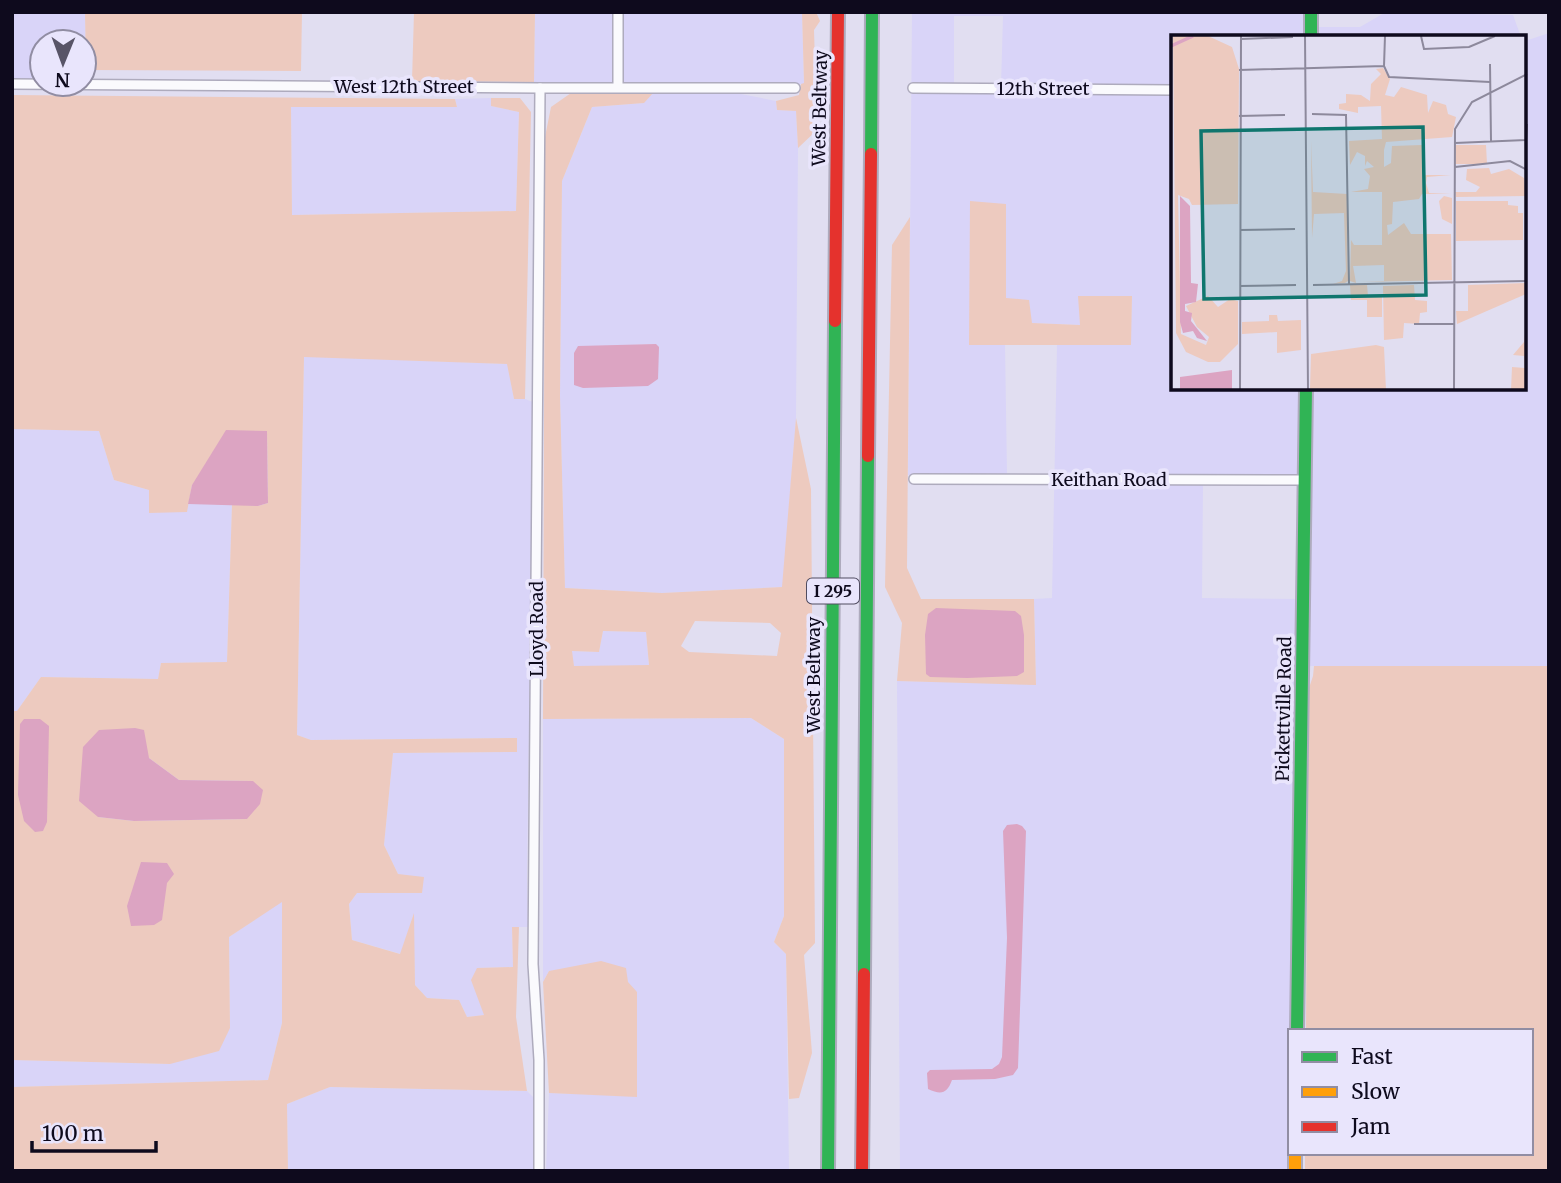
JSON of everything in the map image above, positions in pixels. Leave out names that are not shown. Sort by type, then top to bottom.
[{"type":"main road","name":"West Beltway","points":[[828,1171],[838,12]]},
{"type":"main road","name":"I 295","points":[[862,1171],[872,12]]},
{"type":"main road","points":[[1311,12],[1311,35]]},
{"type":"main road","name":"Pickettville Road","points":[[1297,1029],[1306,390]]},
{"type":"street","points":[[618,12],[618,87]]},
{"type":"street","name":"West 12th Street","points":[[12,84],[795,88]]},
{"type":"street","name":"Lloyd Road","points":[[539,1171],[539,1072],[533,953],[540,88]]},
{"type":"street","name":"12th Street","points":[[913,88],[1171,90]]},
{"type":"street","name":"Keithan Road","points":[[914,479],[1304,480]]},
{"type":"shaded area","points":[[12,12],[85,12],[85,28],[28,28],[28,80],[12,79]]},
{"type":"shaded area","points":[[85,12],[302,12],[301,71],[98,70],[98,28],[85,28]]},
{"type":"shaded area","points":[[414,12],[535,12],[534,82],[412,81]]},
{"type":"shaded area","points":[[535,12],[802,12],[804,84],[534,82]]},
{"type":"shaded area","points":[[802,12],[816,12],[820,21],[814,30],[817,130],[798,148],[796,111],[777,110],[776,101],[799,95],[801,84],[804,83]]},
{"type":"shaded area","points":[[912,12],[1306,12],[1305,35],[1171,35],[1171,390],[1301,390],[1300,484],[1203,485],[1202,598],[1299,599],[1292,1029],[1288,1029],[1290,1171],[900,1171],[897,681],[1036,684],[1034,599],[1052,598],[1057,345],[1130,345],[1132,297],[1079,296],[1080,325],[1032,323],[1006,299],[1006,204],[969,345],[1005,345],[1007,474],[908,475]],"holes":[[[954,16],[1003,16],[1001,86],[954,86]]]},
{"type":"shaded area","points":[[1386,12],[1513,15],[1520,35],[1315,35],[1315,27],[1360,27]]},
{"type":"shaded area","points":[[1549,33],[1549,666],[1306,666],[1310,390],[1526,390],[1526,39]]},
{"type":"shaded area","points":[[654,92],[736,93],[776,101],[777,110],[796,111],[796,418],[783,587],[662,593],[565,588],[560,396],[562,181],[592,107],[643,103]],"holes":[[[656,344],[648,386],[631,345]]]},
{"type":"shaded area","points":[[654,92],[644,103],[592,107],[562,181],[560,396],[565,588],[662,593],[782,587],[796,418],[811,489],[815,943],[804,955],[812,1053],[799,1098],[789,1099],[786,954],[774,942],[784,916],[784,739],[751,718],[543,719],[545,137],[551,107],[571,93]],"holes":[[[695,621],[770,623],[781,633],[777,656],[689,652],[681,646]],[[603,631],[646,632],[649,665],[574,666],[572,651],[599,652]]]},
{"type":"shaded area","points":[[12,95],[28,95],[28,98],[98,98],[98,96],[455,99],[457,107],[291,107],[292,215],[516,211],[519,112],[491,106],[491,98],[520,98],[531,112],[525,399],[514,399],[507,364],[304,357],[297,735],[311,740],[517,738],[517,752],[393,753],[384,845],[398,874],[424,877],[422,893],[357,893],[349,904],[352,940],[400,954],[414,913],[415,985],[427,998],[459,1000],[467,1017],[484,1015],[471,980],[477,968],[513,967],[512,927],[519,927],[516,1017],[527,1091],[330,1087],[287,1104],[288,1171],[12,1171],[12,1087],[268,1080],[282,1023],[282,902],[229,937],[230,1028],[219,1051],[170,1064],[12,1060],[12,711],[17,711],[41,677],[158,679],[161,663],[227,662],[232,504],[258,506],[268,503],[267,432],[192,485],[187,512],[149,513],[149,490],[114,480],[99,431],[12,429]],"holes":[[[149,758],[179,780],[253,781],[247,819],[134,821],[98,817]]]},
{"type":"shaded area","points":[[491,98],[491,106],[519,112],[516,211],[292,215],[291,106],[457,107],[455,99]]},
{"type":"shaded area","points":[[970,201],[1006,204],[1006,298],[1029,300],[1032,323],[1080,325],[1078,296],[1132,296],[1131,345],[969,345]]},
{"type":"shaded area","points":[[910,217],[907,568],[921,599],[1034,599],[1036,685],[897,681],[902,623],[885,587],[892,245]]},
{"type":"shaded area","points":[[656,344],[659,347],[658,379],[648,386],[583,388],[574,385],[574,353],[578,346]]},
{"type":"shaded area","points":[[304,356],[508,364],[514,399],[533,402],[528,927],[512,927],[513,967],[477,968],[484,1015],[467,1017],[459,1000],[427,998],[415,985],[413,916],[401,954],[352,940],[349,904],[357,893],[422,893],[398,874],[384,845],[393,753],[517,752],[517,738],[311,740],[297,735]]},
{"type":"shaded area","points":[[12,429],[99,431],[114,480],[149,490],[186,512],[188,504],[232,504],[227,662],[161,663],[158,679],[41,677],[17,711],[12,711]]},
{"type":"shaded area","points":[[226,430],[267,431],[268,503],[258,506],[188,504],[192,485]]},
{"type":"shaded area","points":[[936,608],[1015,611],[1021,616],[1024,635],[1024,672],[1017,676],[930,677],[926,674],[925,635],[928,614]]},
{"type":"shaded area","points":[[603,631],[646,632],[649,666],[574,666],[571,651],[599,652]]},
{"type":"shaded area","points":[[1314,666],[1549,666],[1549,1171],[1305,1171],[1305,1155],[1533,1155],[1533,1029],[1306,1029],[1308,691]]},
{"type":"shaded area","points":[[751,718],[784,739],[784,916],[774,942],[786,954],[789,1171],[546,1171],[549,1093],[637,1096],[549,971],[543,982],[543,719]]},
{"type":"shaded area","points":[[24,719],[40,719],[49,726],[47,822],[43,831],[35,832],[24,821],[18,795],[20,724]]},
{"type":"shaded area","points":[[99,730],[144,730],[149,758],[179,780],[253,781],[263,790],[260,804],[247,819],[134,821],[98,817],[79,801],[83,747]]},
{"type":"shaded area","points":[[1017,824],[1026,831],[1018,1068],[1013,1075],[995,1079],[952,1080],[946,1091],[933,1091],[928,1089],[927,1073],[930,1070],[992,1069],[999,1064],[1002,1057],[1007,938],[1003,831],[1007,825]]},
{"type":"shaded area","points":[[141,862],[167,863],[174,874],[167,883],[162,920],[154,925],[131,926],[127,906]]},
{"type":"shaded area","points":[[282,901],[282,1023],[268,1080],[12,1087],[12,1060],[170,1064],[230,1028],[229,937]]},
{"type":"shaded area","points":[[601,961],[626,968],[628,982],[637,992],[637,1097],[549,1093],[543,982],[549,971]]},
{"type":"shaded area","points":[[330,1087],[527,1091],[535,1099],[534,1171],[288,1171],[287,1104]]},
{"type":"traffic: fast","points":[[871,154],[872,12]]},
{"type":"traffic: fast","points":[[1311,12],[1311,35]]},
{"type":"traffic: fast","points":[[828,1171],[835,321]]},
{"type":"traffic: fast","points":[[1297,1029],[1306,390]]},
{"type":"traffic: fast","points":[[864,974],[868,456]]},
{"type":"traffic: slow","points":[[1295,1155],[1295,1171]]},
{"type":"traffic: jam","points":[[835,321],[838,12]]},
{"type":"traffic: jam","points":[[868,456],[871,154]]},
{"type":"traffic: jam","points":[[862,1171],[864,974]]}]
